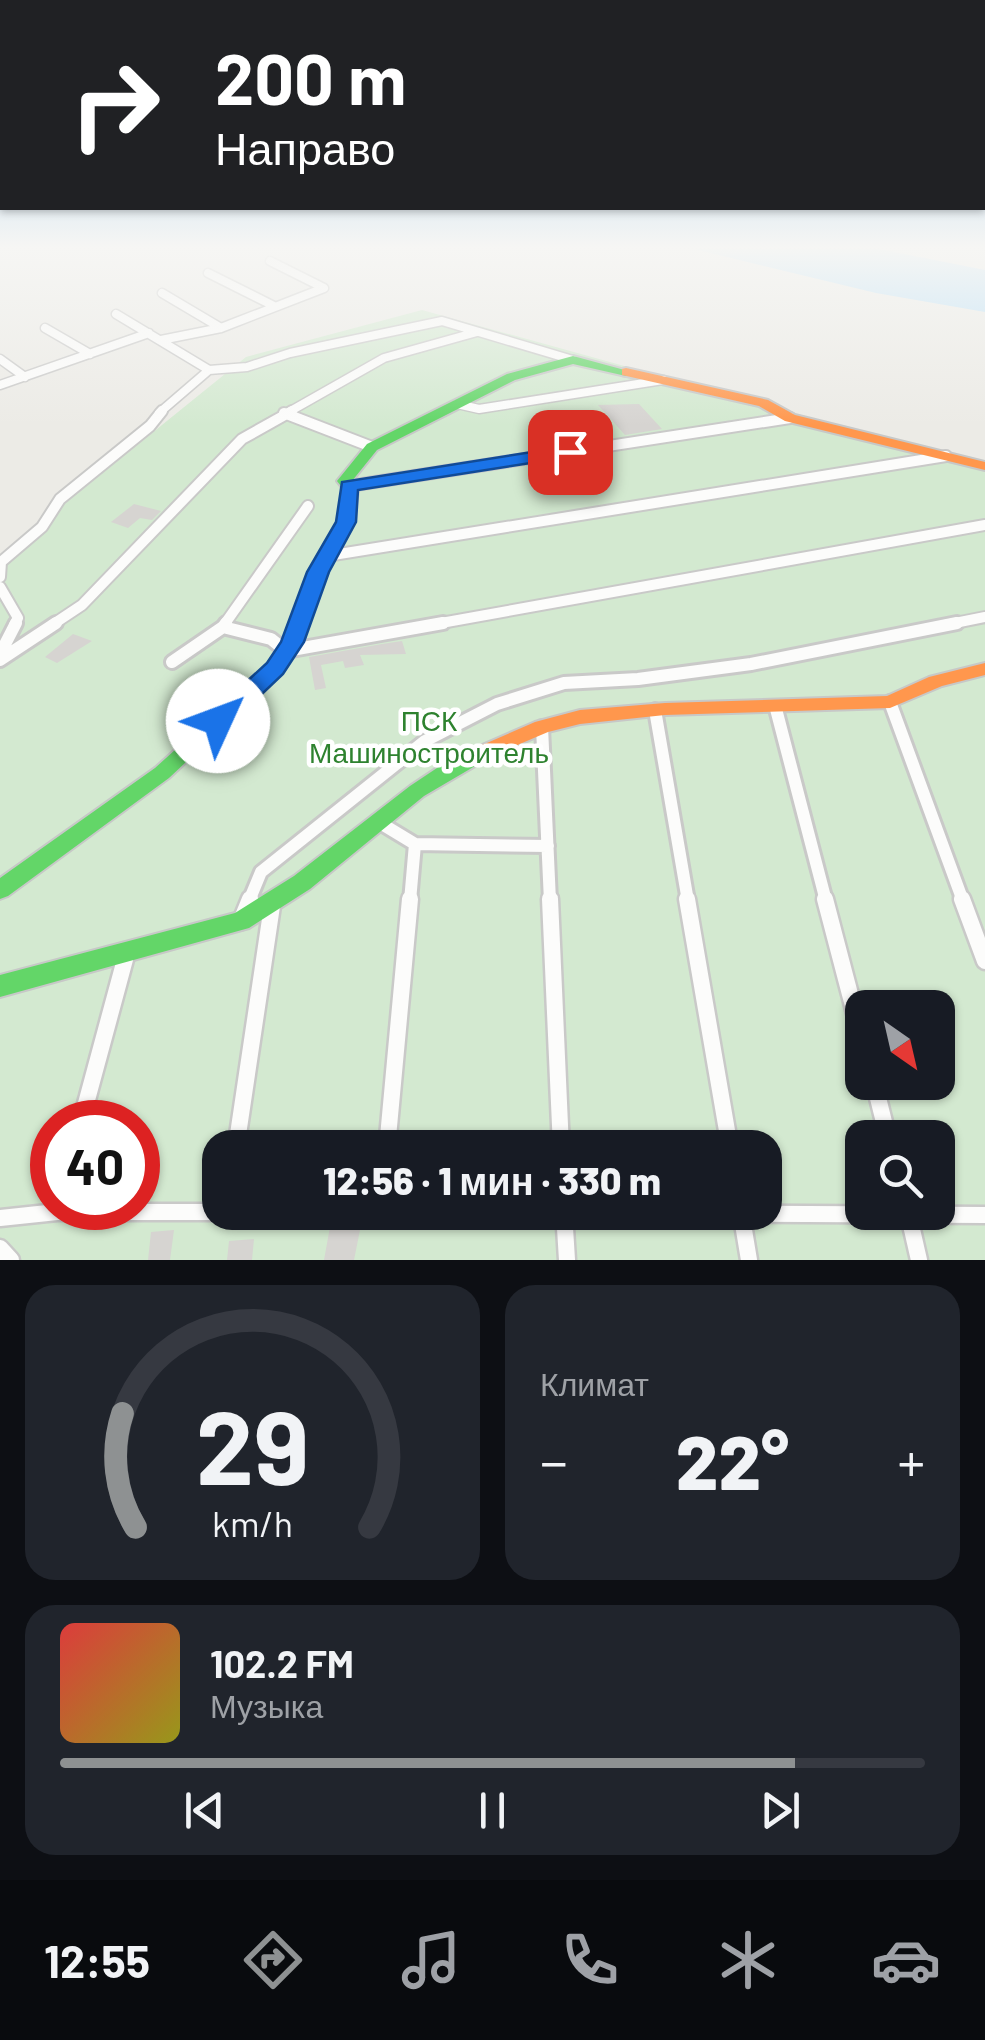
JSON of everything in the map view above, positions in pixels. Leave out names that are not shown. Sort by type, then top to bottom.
[{"type":"street","points":[[187,308],[220,328]]},
{"type":"street","points":[[161,340],[220,328],[270,308]]},
{"type":"street","points":[[116,314],[209,370],[247,367],[442,321],[456,321],[477,332],[574,360],[763,403],[790,418],[985,466]]},
{"type":"street","points":[[45,328],[90,354]]},
{"type":"street","points":[[0,657],[82,605],[242,439],[384,358],[477,332]]},
{"type":"street","points":[[0,385],[149,333]]},
{"type":"street","points":[[0,360],[24,376]]},
{"type":"street","points":[[0,890],[162,773],[275,668],[346,522],[349,486],[344,481],[372,447],[511,377],[574,360]]},
{"type":"street","points":[[0,577],[0,562],[42,527],[60,500],[150,426],[158,412],[190,393],[209,370]]},
{"type":"street","points":[[457,404],[480,409],[667,380]]},
{"type":"street","points":[[284,413],[372,447]]},
{"type":"street","points":[[349,486],[790,418]]},
{"type":"street","points":[[327,556],[946,456]]},
{"type":"street","points":[[172,662],[223,627],[308,506]]},
{"type":"street","points":[[286,652],[985,524]]},
{"type":"street","points":[[0,586],[18,618],[0,657]]},
{"type":"street","points":[[241,921],[261,872],[425,741],[497,704],[564,684],[638,680],[751,664],[985,617]]},
{"type":"street","points":[[223,627],[271,638],[286,652]]},
{"type":"street","points":[[0,986],[241,921],[272,906],[377,820],[467,760],[542,727],[580,717],[655,710],[776,709],[890,702],[936,681],[985,669]]},
{"type":"street","points":[[890,702],[985,961]]},
{"type":"street","points":[[776,709],[849,990]]},
{"type":"street","points":[[655,710],[727,1130]]},
{"type":"street","points":[[542,727],[560,1130]]},
{"type":"street","points":[[377,820],[415,844],[548,846]]},
{"type":"street","points":[[389,1130],[415,844]]},
{"type":"street","points":[[239,1130],[272,906]]},
{"type":"street","points":[[87,1100],[127,952]]},
{"type":"street","points":[[160,1211],[202,1212]]},
{"type":"street","points":[[782,1213],[845,1214]]},
{"type":"street","points":[[0,1218],[30,1214]]},
{"type":"street","points":[[955,1215],[985,1215]]},
{"type":"street","points":[[565,1230],[566,1260]]},
{"type":"street","points":[[744,1230],[749,1260]]},
{"type":"street","points":[[912,1230],[920,1260]]},
{"type":"street","points":[[0,1248],[11,1260]]},
{"type":"green space","name":"ПСК Машиностроитель","points":[[422,310],[985,466],[985,1260],[0,1260],[0,556],[246,357]]},
{"type":"building","points":[[639,404],[662,429],[625,435],[598,405]]},
{"type":"building","points":[[134,504],[161,511],[152,520],[140,518],[128,528],[111,522]]},
{"type":"building","points":[[73,634],[92,641],[57,663],[45,657]]},
{"type":"building","points":[[402,641],[406,654],[360,655],[364,665],[345,668],[343,661],[321,665],[326,688],[315,690],[309,657]]},
{"type":"building","points":[[174,1230],[170,1260],[148,1260],[151,1232]]},
{"type":"building","points":[[329,1230],[360,1230],[354,1260],[324,1260]]},
{"type":"building","points":[[254,1239],[252,1260],[227,1260],[229,1241]]},
{"type":"traffic: fast","points":[[0,890],[162,773],[275,669],[293,643],[318,572],[346,522],[351,489],[344,481],[372,447],[511,377],[573,360],[626,372]]},
{"type":"traffic: fast","points":[[0,986],[241,921],[302,883],[417,791],[480,754]]},
{"type":"traffic: slow","points":[[626,372],[763,403],[790,418],[985,466]]},
{"type":"traffic: slow","points":[[480,754],[542,727],[580,717],[665,709],[890,702],[936,681],[985,669]]},
{"type":"route","points":[[218,721],[275,668],[292,642],[318,572],[346,522],[349,486],[570,452]]}]
